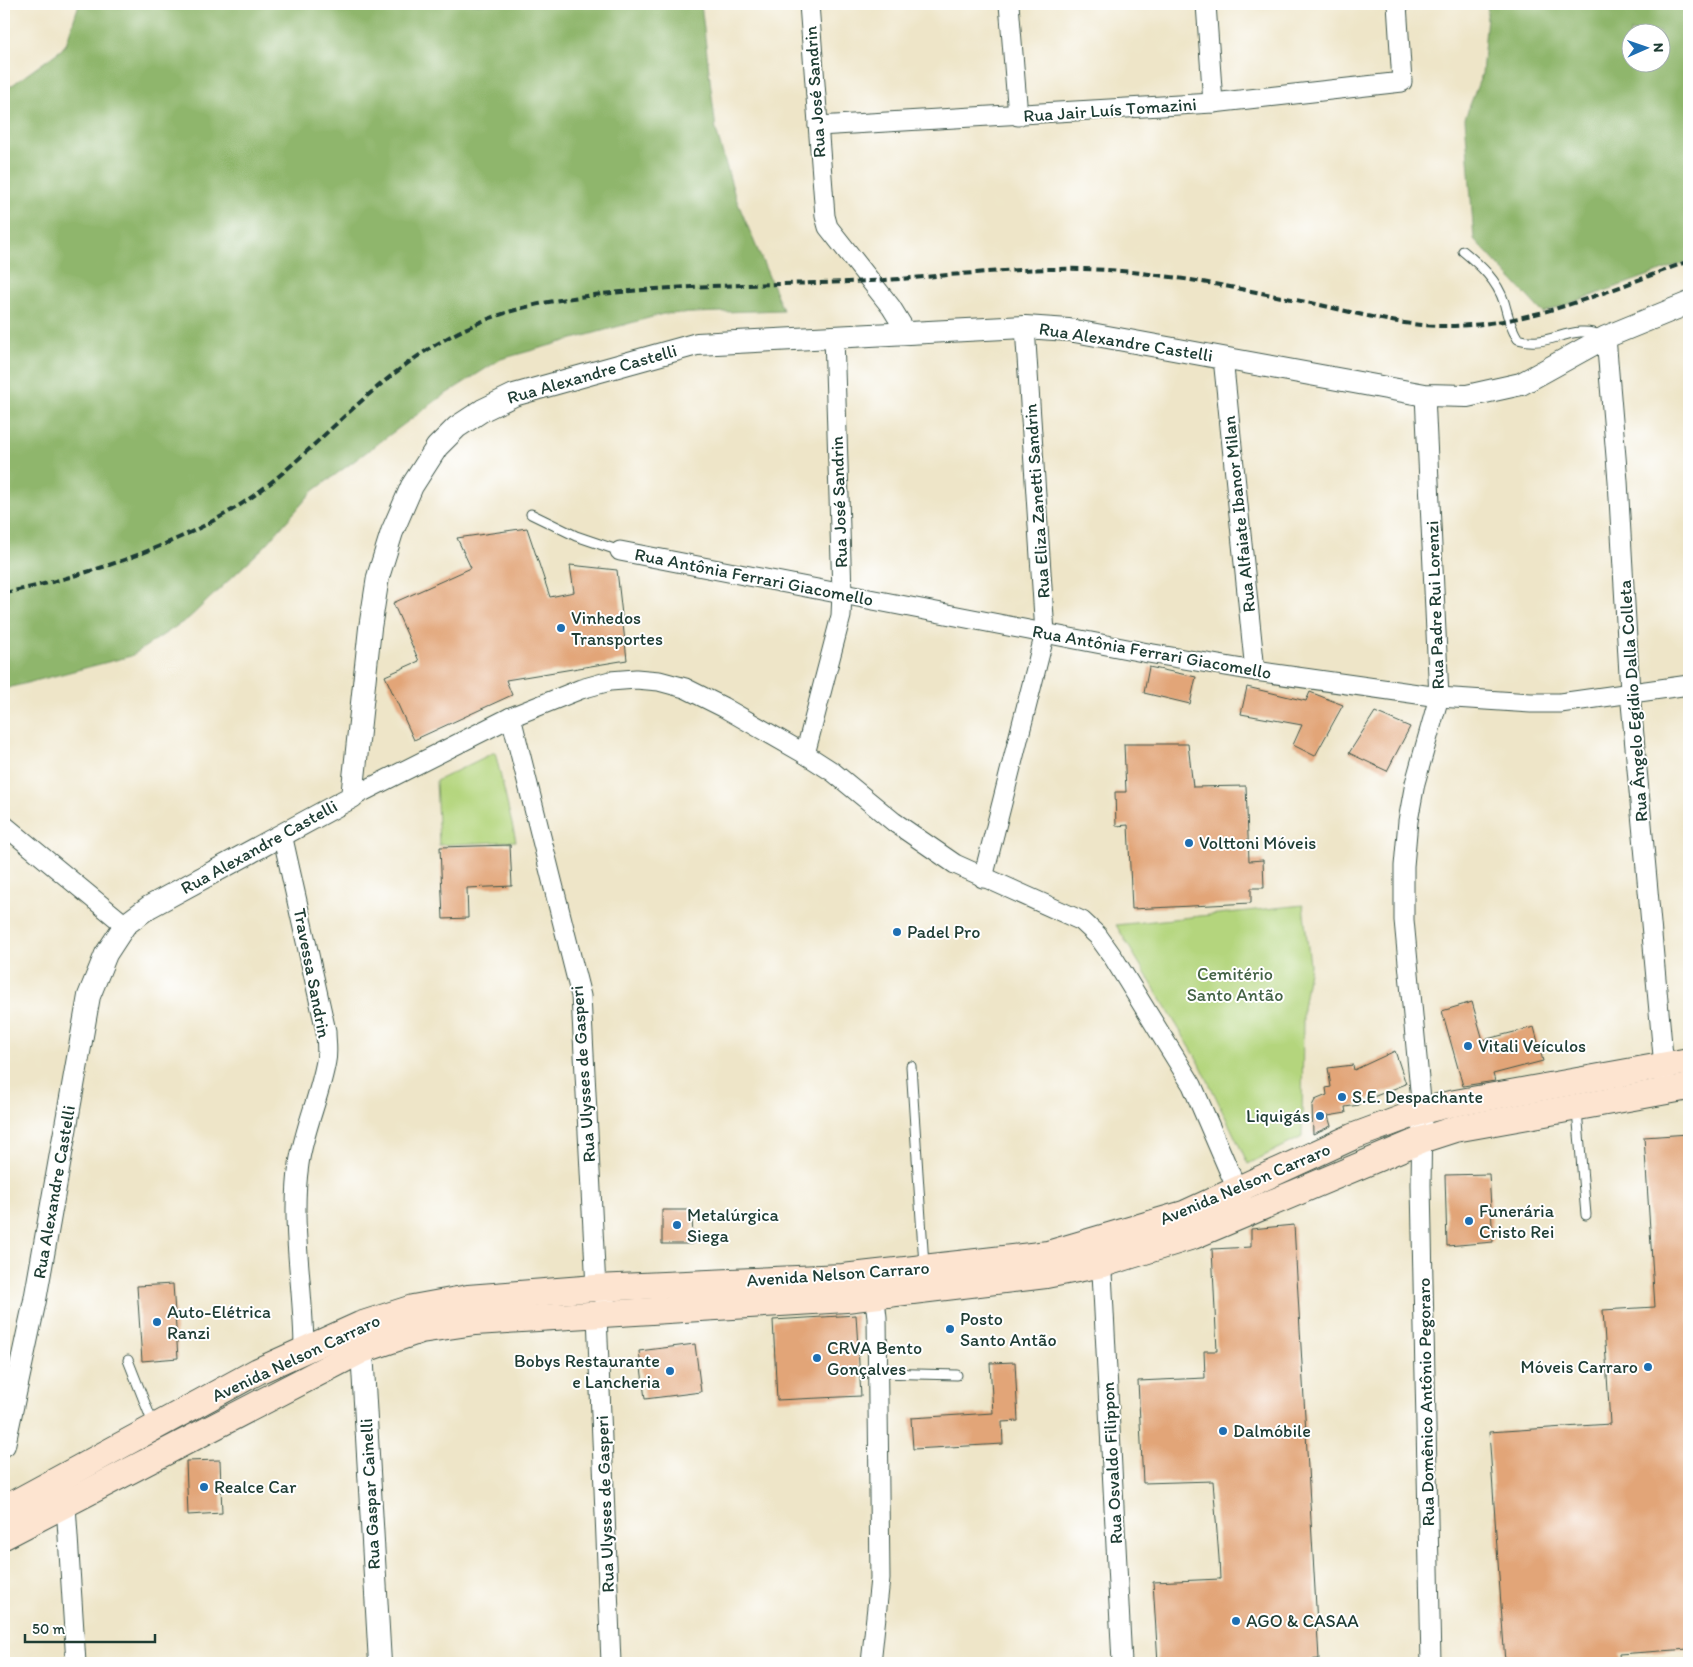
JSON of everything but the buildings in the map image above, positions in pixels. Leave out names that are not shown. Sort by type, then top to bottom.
[{"type":"main road","name":"Avenida Nelson Carraro","points":[[1242,1203],[1267,1175],[1352,1137],[1422,1111],[1450,1104],[1574,1095],[1673,1081],[1689,1061]]},
{"type":"main road","name":"Avenida Nelson Carraro","points":[[873,1285],[924,1268],[976,1273],[1046,1275],[1101,1251],[1188,1225],[1242,1203],[1421,1140],[1574,1095]]},
{"type":"main road","name":"Avenida Nelson Carraro","points":[[4,1509],[150,1428],[258,1371],[304,1350],[361,1337],[476,1322],[597,1315],[976,1273]]},
{"type":"main road","name":"Avenida Nelson Carraro","points":[[4,1536],[306,1377],[361,1337],[413,1308],[468,1298],[596,1288],[844,1288]]},
{"type":"main road","points":[[304,1350],[306,1377]]},
{"type":"main road","points":[[150,1428],[161,1453]]},
{"type":"street","name":"Rua José Sandrin","points":[[809,4],[825,216],[828,227],[877,287],[907,333]]},
{"type":"street","points":[[1009,4],[1018,116]]},
{"type":"street","points":[[1206,4],[1213,103]]},
{"type":"street","name":"Rua Jair Luís Tomazini","points":[[818,126],[1018,116],[1213,103],[1402,82],[1397,4]]},
{"type":"street","name":"Rua Alexandre Castelli","points":[[4,1445],[35,1300],[89,996],[106,954],[125,926],[149,907],[352,796],[370,628],[378,577],[392,532],[412,486],[437,447],[458,427],[483,410],[514,395],[697,344],[1025,327],[1069,330],[1425,395],[1467,396],[1521,384],[1606,337],[1689,303]]},
{"type":"street","name":"Rua Eliza Zanetti Sandrin","points":[[983,878],[1046,633],[1025,327]]},
{"type":"street","name":"Rua José Sandrin","points":[[805,754],[841,616],[842,593],[834,336]]},
{"type":"street","name":"Rua Ângelo Egídio Dalla Colleta","points":[[1606,337],[1618,481],[1630,692],[1673,1081]]},
{"type":"street","name":"Rua Alfaiate Ibanor Milan","points":[[1222,358],[1254,671]]},
{"type":"street","name":"Rua Padre Rui Lorenzi","points":[[1421,1140],[1422,1111],[1405,929],[1404,866],[1408,821],[1415,784],[1439,696],[1425,395]]},
{"type":"street","name":"Rua Antônia Ferrari Giacomello","points":[[620,552],[1254,671],[1439,696],[1531,703],[1560,703],[1689,685]]},
{"type":"street","points":[[352,796],[511,717],[590,686],[636,679],[658,681],[693,692],[805,754],[833,772],[894,822],[956,864],[983,878],[1066,912],[1082,921],[1098,936],[1113,957],[1192,1085],[1242,1203]]},
{"type":"street","name":"Rua Ulysses de Gasperi","points":[[511,717],[581,996],[596,1288],[604,1296],[606,1305],[597,1315],[611,1663]]},
{"type":"street","points":[[4,824],[125,926]]},
{"type":"street","name":"Travessa Sandrin","points":[[282,834],[326,1031],[327,1060],[298,1164],[296,1214],[304,1309],[304,1350]]},
{"type":"street","name":"Rua Domênico Antônio Pegoraro","points":[[1421,1140],[1432,1663]]},
{"type":"street","name":"Rua Osvaldo Filippon","points":[[1101,1251],[1122,1663]]},
{"type":"street","points":[[871,1663],[880,1580],[878,1373],[873,1285]]},
{"type":"street","name":"Rua Gaspar Cainelli","points":[[361,1337],[380,1663]]},
{"type":"street","points":[[66,1505],[76,1663]]},
{"type":"lane","points":[[1463,251],[1483,268],[1497,285],[1511,328],[1518,339],[1536,342],[1587,330],[1606,337]]},
{"type":"lane","points":[[531,514],[576,536],[620,552]]},
{"type":"lane","points":[[910,1066],[924,1268]]},
{"type":"lane","points":[[1574,1095],[1586,1215]]},
{"type":"lane","points":[[128,1360],[150,1428]]},
{"type":"lane","points":[[878,1373],[957,1375]]},
{"type":"green space","points":[[79,4],[701,4],[716,130],[735,196],[783,310],[663,314],[501,359],[441,397],[312,492],[266,545],[189,618],[131,656],[4,689],[4,91],[61,50],[66,44]]},
{"type":"green space","points":[[1488,4],[1689,4],[1689,261],[1543,313],[1474,239],[1465,118],[1482,74]]},
{"type":"green space","points":[[495,752],[516,841],[439,845],[436,781]]},
{"type":"green space","name":"Cemitério Santo Antão","points":[[1303,905],[1310,965],[1303,1008],[1302,1137],[1248,1164],[1199,1062],[1116,925]]},
{"type":"railway","points":[[4,593],[66,578],[130,558],[161,546],[220,517],[273,481],[373,391],[422,353],[473,325],[502,314],[566,299],[641,290],[870,281],[1027,270],[1090,269],[1121,271],[1195,281],[1408,323],[1439,326],[1472,325],[1504,321],[1567,305],[1689,261]]},
{"type":"place","name":"Vinhedos Transportes","points":[[561,628]]},
{"type":"place","name":"Volttoni Móveis","points":[[1189,843]]},
{"type":"place","name":"Padel Pro","points":[[897,932]]},
{"type":"place","name":"Vitali Veículos","points":[[1468,1046]]},
{"type":"place","name":"S.E. Despachante","points":[[1342,1097]]},
{"type":"place","name":"Liquigás","points":[[1320,1116]]},
{"type":"place","name":"Funerária Cristo Rei","points":[[1469,1221]]},
{"type":"place","name":"Metalúrgica Siega","points":[[677,1225]]},
{"type":"place","name":"Auto-Elétrica Ranzi","points":[[157,1322]]},
{"type":"place","name":"Posto Santo Antão","points":[[950,1329]]},
{"type":"place","name":"CRVA Bento Gonçalves","points":[[817,1358]]},
{"type":"place","name":"Móveis Carraro","points":[[1648,1367]]},
{"type":"place","name":"Bobys Restaurante e Lancheria","points":[[670,1371]]},
{"type":"place","name":"Dalmóbile","points":[[1223,1431]]},
{"type":"place","name":"Realce Car","points":[[204,1487]]},
{"type":"place","name":"AGO & CASAA","points":[[1236,1621]]}]
